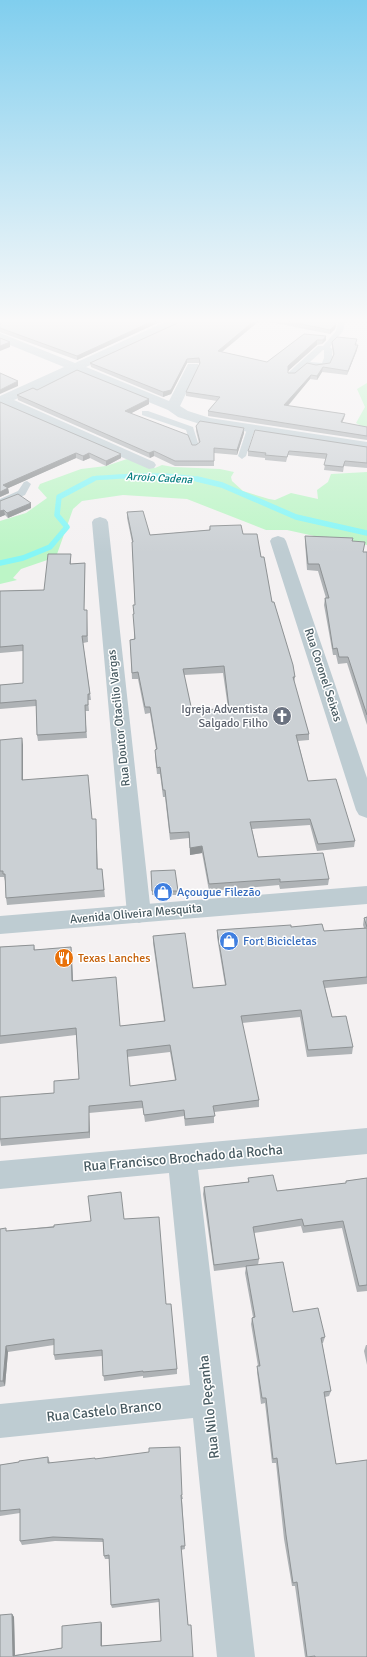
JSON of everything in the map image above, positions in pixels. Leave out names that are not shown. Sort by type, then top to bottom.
[{"type":"street","points":[[148,398],[208,422],[367,446]]},
{"type":"street","points":[[178,411],[182,398]]},
{"type":"street","points":[[1,401],[149,464]]},
{"type":"street","name":"Rua Doutor Otacilio Vargas","points":[[100,522],[139,914]]},
{"type":"street","name":"Rua Coronel Seixas","points":[[278,541],[367,810]]},
{"type":"street","name":"Avenida Oliveira Mesquita","points":[[0,925],[367,895]]},
{"type":"street","name":"Rua Francisco Brochado da Rocha","points":[[0,1175],[367,1141]]},
{"type":"street","name":"Rua Nilo Peçanha","points":[[182,1158],[236,1657]]},
{"type":"street","name":"Rua Castelo Branco","points":[[0,1421],[208,1400]]},
{"type":"lane","points":[[171,422],[178,411]]},
{"type":"lane","points":[[145,412],[190,429],[195,446]]},
{"type":"lane","points":[[242,456],[251,428]]},
{"type":"lane","points":[[0,502],[22,493],[26,484]]},
{"type":"green space","points":[[361,398],[367,398],[367,429],[356,423],[365,407]]},
{"type":"green space","points":[[127,459],[155,468],[162,465],[173,467],[220,469],[234,472],[231,477],[232,481],[243,491],[275,500],[291,493],[318,499],[317,490],[328,482],[331,474],[367,472],[367,545],[337,541],[287,530],[266,530],[187,499],[123,495],[82,501],[73,509],[56,557],[21,569],[13,578],[17,580],[0,584],[0,521],[26,513],[47,498],[38,488],[40,484],[81,469],[106,466]]},
{"type":"building","points":[[25,398],[147,398],[149,399],[125,411],[188,435],[192,445],[196,445],[200,442],[196,426],[200,421],[244,428],[237,450],[214,448],[214,461],[175,461],[154,451],[149,453]]},
{"type":"building","points":[[219,398],[290,398],[284,405],[345,414],[341,422],[367,427],[367,436],[208,411]]},
{"type":"building","points":[[0,402],[121,454],[106,461],[89,453],[83,456],[76,453],[3,485],[8,488],[0,492]]},
{"type":"building","points":[[255,430],[367,447],[367,463],[345,461],[343,467],[324,465],[327,454],[289,451],[287,457],[265,455],[266,453],[248,451]]},
{"type":"building","points":[[18,494],[31,503],[7,513],[4,510],[0,511],[0,501]]},
{"type":"building","points":[[143,511],[150,535],[210,530],[210,526],[241,525],[243,534],[257,534],[261,557],[264,557],[272,602],[274,602],[293,665],[295,677],[293,677],[309,734],[296,735],[308,781],[336,779],[355,841],[318,844],[310,819],[250,822],[258,857],[323,853],[329,879],[280,882],[280,879],[209,884],[202,846],[190,848],[189,832],[170,833],[165,790],[163,790],[160,767],[157,768],[155,750],[157,749],[150,707],[145,707],[138,672],[132,673],[130,640],[135,639],[133,605],[135,605],[133,542],[127,512]],"holes":[[[224,666],[229,708],[192,711],[183,669]]]},
{"type":"building","points":[[305,536],[353,538],[352,541],[365,542],[363,552],[367,552],[367,715],[348,657],[339,657],[337,648],[333,649],[325,598],[329,598],[319,564],[308,564]]},
{"type":"building","points":[[48,554],[71,554],[70,564],[85,563],[84,610],[87,610],[87,636],[82,636],[90,694],[88,694],[88,705],[85,705],[86,732],[37,735],[36,700],[0,703],[0,685],[23,683],[23,645],[0,647],[0,591],[44,590]]},
{"type":"building","points":[[22,738],[22,780],[88,775],[92,819],[96,819],[97,869],[102,869],[104,890],[6,898],[5,874],[3,874],[3,871],[0,871],[0,740]]},
{"type":"building","points":[[175,870],[178,891],[152,891],[151,871]]},
{"type":"building","points":[[367,917],[367,927],[364,918]]},
{"type":"building","points":[[322,924],[324,931],[367,928],[367,977],[323,981],[332,1017],[346,1016],[353,1047],[308,1050],[301,1010],[241,1016],[259,1100],[213,1106],[215,1116],[185,1119],[184,1110],[144,1115],[142,1101],[89,1106],[89,1132],[0,1139],[0,1097],[54,1093],[54,1081],[79,1079],[76,1028],[0,1036],[0,947],[34,945],[34,950],[71,947],[72,981],[116,977],[120,1026],[165,1021],[153,936],[185,933],[193,988],[226,985],[217,930],[291,925],[291,927]],"holes":[[[170,1045],[176,1080],[130,1086],[127,1050]]]},
{"type":"building","points":[[273,1175],[277,1191],[346,1183],[346,1181],[367,1178],[367,1285],[359,1286],[343,1221],[304,1226],[302,1219],[253,1227],[259,1259],[214,1265],[204,1187],[249,1182],[248,1178]]},
{"type":"building","points":[[121,1192],[124,1219],[159,1217],[166,1304],[171,1304],[177,1369],[143,1371],[103,1376],[102,1350],[54,1355],[54,1339],[6,1346],[3,1381],[0,1381],[0,1229],[6,1228],[6,1231],[54,1227],[54,1225],[91,1221],[88,1196]]},
{"type":"building","points":[[283,1262],[293,1312],[318,1308],[325,1337],[321,1338],[331,1391],[324,1392],[336,1464],[367,1460],[367,1657],[307,1657],[297,1582],[293,1583],[277,1458],[273,1459],[266,1398],[262,1398],[257,1366],[260,1366],[252,1318],[255,1317],[246,1266]]},
{"type":"building","points":[[180,1447],[181,1495],[185,1546],[181,1546],[188,1625],[191,1625],[193,1657],[0,1657],[0,1615],[12,1614],[13,1656],[62,1648],[62,1626],[101,1622],[101,1646],[161,1641],[159,1599],[111,1605],[109,1555],[104,1556],[103,1539],[53,1537],[20,1541],[20,1509],[0,1511],[0,1465],[48,1457],[48,1463],[95,1459],[149,1452],[149,1448]]},
{"type":"waterway","name":"Arroio Cadena","points":[[91,480],[96,478],[122,476],[176,476],[200,480]]},
{"type":"waterway","name":"Arroio Cadena","points":[[0,563],[23,558],[50,547],[67,527],[57,515],[59,497],[91,480]]},
{"type":"waterway","name":"Arroio Cadena","points":[[200,480],[222,485],[296,517],[367,533]]},
{"type":"place","name":"Igreja Adventista Salgado Filho","points":[[282,716]]},
{"type":"place","name":"Açougue Filezão","points":[[163,892]]},
{"type":"place","name":"Fort Bicicletas","points":[[229,941]]},
{"type":"place","name":"Texas Lanches","points":[[64,958]]}]
